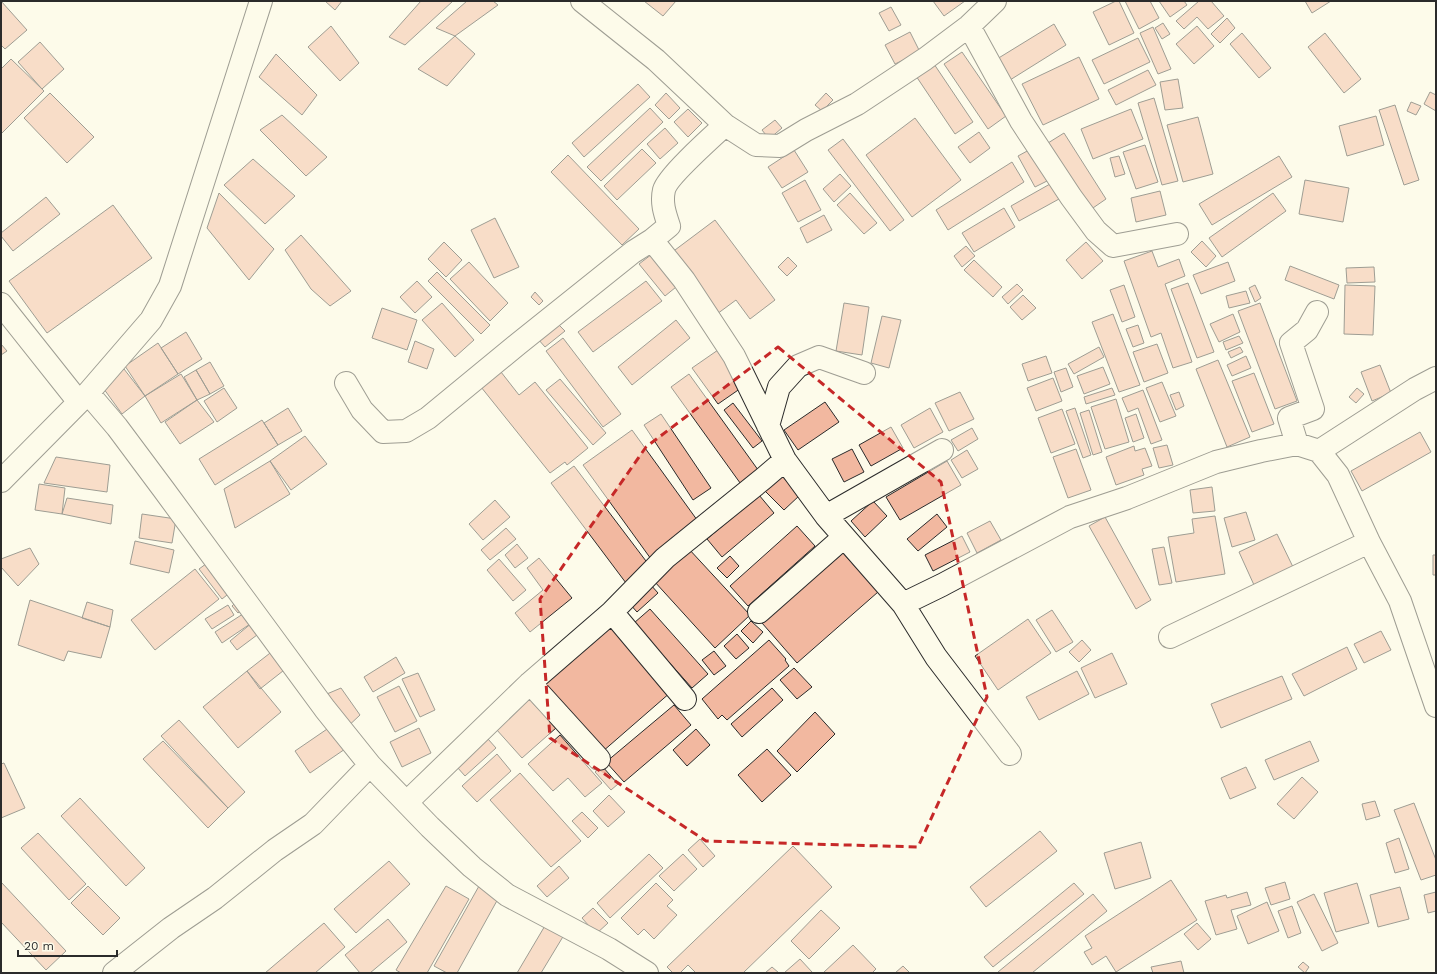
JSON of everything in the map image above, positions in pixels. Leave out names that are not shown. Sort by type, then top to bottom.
[{"type":"street","points":[[1,481],[83,397],[151,320],[170,286],[261,1]]},
{"type":"street","points":[[582,1],[656,60],[725,125],[756,145],[780,146],[806,130],[857,104],[925,59],[968,26],[995,1]]},
{"type":"street","points":[[968,26],[1021,121],[1071,197],[1096,231],[1113,246],[1176,234]]},
{"type":"street","points":[[346,382],[362,410],[383,432],[406,431],[428,418],[633,252],[652,240],[669,226],[662,206],[664,188],[674,174],[725,125]]},
{"type":"street","points":[[652,240],[684,280],[734,356],[785,460],[826,516],[903,604],[936,657],[1010,754]]},
{"type":"street","points":[[1,304],[83,397],[117,427],[325,709],[370,765],[430,827],[467,862],[507,895],[608,948],[647,973]]},
{"type":"street","points":[[1297,444],[1288,418],[1312,409],[1290,343],[1307,330],[1317,312]]},
{"type":"street","points":[[768,426],[779,387],[798,366],[819,357],[864,373]]},
{"type":"street","points":[[1319,451],[1415,389],[1436,378]]},
{"type":"street","points":[[903,604],[1070,517],[1127,498],[1216,462],[1297,444],[1319,451],[1338,475],[1369,542],[1400,601],[1436,706]]},
{"type":"street","points":[[826,516],[942,450]]},
{"type":"street","points":[[407,802],[530,683],[612,612],[665,558],[785,460]]},
{"type":"street","points":[[759,612],[844,537]]},
{"type":"street","points":[[1170,637],[1369,542]]},
{"type":"street","points":[[612,612],[685,699]]},
{"type":"street","points":[[530,683],[599,759]]},
{"type":"street","points":[[114,973],[275,850],[312,824],[370,765]]},
{"type":"highlighted area","points":[[778,347],[941,482],[987,697],[918,847],[706,841],[550,738],[540,599],[646,447]]},
{"type":"building","points":[[1,1],[27,30],[5,49],[1,45]]},
{"type":"building","points":[[325,1],[342,1],[335,10]]},
{"type":"building","points":[[421,1],[453,1],[405,45],[389,37]]},
{"type":"building","points":[[467,1],[493,1],[498,5],[455,36],[436,28]]},
{"type":"building","points":[[644,1],[676,1],[663,16]]},
{"type":"building","points":[[933,1],[965,1],[944,16]]},
{"type":"building","points":[[1119,1],[1134,33],[1109,45],[1093,12]]},
{"type":"building","points":[[1125,1],[1150,1],[1159,18],[1139,29]]},
{"type":"building","points":[[1159,1],[1184,1],[1187,5],[1170,17]]},
{"type":"building","points":[[1199,1],[1211,1],[1224,16],[1208,29],[1197,17],[1184,29],[1176,21]]},
{"type":"building","points":[[1305,1],[1331,1],[1312,13]]},
{"type":"building","points":[[891,7],[901,25],[889,31],[879,13]]},
{"type":"building","points":[[1227,18],[1235,28],[1220,43],[1211,34]]},
{"type":"building","points":[[1163,23],[1170,34],[1162,39],[1155,28]]},
{"type":"building","points":[[1054,24],[1066,45],[1010,80],[997,59]]},
{"type":"building","points":[[331,26],[359,63],[340,81],[308,47]]},
{"type":"building","points":[[1197,26],[1214,46],[1194,64],[1176,44]]},
{"type":"building","points":[[1153,27],[1171,69],[1158,74],[1140,33]]},
{"type":"building","points":[[910,32],[920,52],[895,64],[885,45]]},
{"type":"building","points":[[1242,33],[1271,68],[1259,78],[1230,44]]},
{"type":"building","points":[[1325,33],[1361,79],[1344,93],[1308,47]]},
{"type":"building","points":[[455,36],[475,54],[447,86],[418,69]]},
{"type":"building","points":[[1138,38],[1150,62],[1104,84],[1092,60]]},
{"type":"building","points":[[40,42],[64,69],[42,89],[18,62]]},
{"type":"building","points":[[962,52],[1006,116],[988,129],[944,64]]},
{"type":"building","points":[[276,54],[317,95],[302,115],[259,77]]},
{"type":"building","points":[[1079,57],[1099,99],[1043,125],[1022,84]]},
{"type":"building","points":[[11,59],[44,91],[1,134],[1,69]]},
{"type":"building","points":[[934,64],[973,122],[955,134],[916,76]]},
{"type":"building","points":[[1148,70],[1156,85],[1116,105],[1108,90]]},
{"type":"building","points":[[1178,79],[1183,108],[1165,110],[1160,82]]},
{"type":"building","points":[[638,84],[650,97],[584,157],[572,143]]},
{"type":"building","points":[[1430,92],[1436,95],[1436,111],[1424,104]]},
{"type":"building","points":[[50,93],[94,137],[67,163],[24,118]]},
{"type":"building","points":[[666,93],[680,108],[669,119],[655,105]]},
{"type":"building","points":[[826,93],[833,100],[822,111],[815,105]]},
{"type":"building","points":[[1154,98],[1178,181],[1162,185],[1138,103]]},
{"type":"building","points":[[1411,102],[1421,106],[1416,115],[1407,111]]},
{"type":"building","points":[[1395,105],[1419,180],[1404,185],[1379,110]]},
{"type":"building","points":[[650,108],[663,122],[601,181],[587,167]]},
{"type":"building","points":[[688,109],[702,123],[688,137],[674,122]]},
{"type":"building","points":[[1131,109],[1143,139],[1093,159],[1081,129]]},
{"type":"building","points":[[282,115],[327,157],[306,176],[260,130]]},
{"type":"building","points":[[1376,116],[1384,145],[1347,156],[1339,126]]},
{"type":"building","points":[[1198,117],[1213,174],[1183,182],[1167,125]]},
{"type":"building","points":[[915,118],[961,180],[912,217],[866,155]]},
{"type":"building","points":[[775,120],[782,128],[769,139],[762,130]]},
{"type":"building","points":[[665,128],[678,143],[660,159],[647,144]]},
{"type":"building","points":[[979,132],[990,148],[970,163],[958,147]]},
{"type":"building","points":[[1064,133],[1106,199],[1090,210],[1048,143]]},
{"type":"building","points":[[843,139],[904,220],[890,231],[828,150]]},
{"type":"building","points":[[1145,145],[1158,182],[1136,189],[1123,152]]},
{"type":"building","points":[[642,149],[656,163],[617,200],[604,186]]},
{"type":"building","points":[[794,150],[808,172],[782,188],[768,167]]},
{"type":"building","points":[[1029,150],[1047,181],[1035,187],[1018,156]]},
{"type":"building","points":[[568,155],[639,229],[622,245],[551,172]]},
{"type":"building","points":[[1119,156],[1125,174],[1115,177],[1110,158]]},
{"type":"building","points":[[1279,156],[1292,177],[1212,225],[1199,204]]},
{"type":"building","points":[[253,159],[295,196],[265,224],[224,185]]},
{"type":"building","points":[[1012,162],[1024,182],[948,230],[936,210]]},
{"type":"building","points":[[840,174],[851,186],[834,202],[823,189]]},
{"type":"building","points":[[805,180],[821,210],[798,222],[782,193]]},
{"type":"building","points":[[1305,180],[1349,188],[1343,222],[1299,214]]},
{"type":"building","points":[[1050,184],[1059,199],[1019,221],[1011,206]]},
{"type":"building","points":[[1160,191],[1166,215],[1136,222],[1131,198]]},
{"type":"building","points":[[219,193],[274,249],[249,280],[207,228]]},
{"type":"building","points":[[850,193],[877,223],[864,234],[837,205]]},
{"type":"building","points":[[1273,193],[1286,211],[1222,257],[1209,238]]},
{"type":"building","points":[[46,197],[60,214],[13,251],[1,236],[1,233]]},
{"type":"building","points":[[113,205],[152,258],[47,333],[9,281]]},
{"type":"building","points":[[1004,208],[1015,227],[974,252],[962,233]]},
{"type":"building","points":[[824,215],[832,230],[807,243],[800,228]]},
{"type":"building","points":[[495,218],[519,267],[494,278],[471,230]]},
{"type":"building","points":[[715,220],[775,300],[750,319],[736,300],[717,314],[671,253]]},
{"type":"building","points":[[301,235],[351,291],[330,306],[311,289],[285,250]]},
{"type":"building","points":[[1202,241],[1216,256],[1206,267],[1191,252]]},
{"type":"building","points":[[444,242],[462,260],[446,277],[428,259]]},
{"type":"building","points":[[1086,242],[1103,261],[1082,279],[1066,260]]},
{"type":"building","points":[[966,246],[975,256],[962,267],[954,256]]},
{"type":"building","points":[[656,251],[681,283],[665,296],[639,264]]},
{"type":"building","points":[[1152,251],[1158,267],[1179,259],[1185,276],[1165,284],[1192,362],[1173,368],[1161,333],[1151,337],[1124,261]]},
{"type":"building","points":[[788,257],[797,266],[787,276],[778,267]]},
{"type":"building","points":[[974,260],[1002,287],[993,297],[964,270]]},
{"type":"building","points":[[469,262],[508,303],[490,321],[450,279]]},
{"type":"building","points":[[1228,262],[1235,281],[1201,294],[1193,275]]},
{"type":"building","points":[[1290,266],[1339,285],[1334,299],[1285,280]]},
{"type":"building","points":[[1374,267],[1375,282],[1347,283],[1346,268]]},
{"type":"building","points":[[437,272],[490,325],[481,334],[428,281]]},
{"type":"building","points":[[417,281],[432,297],[415,313],[400,297]]},
{"type":"building","points":[[646,281],[662,301],[593,352],[578,332]]},
{"type":"building","points":[[1188,283],[1214,352],[1197,358],[1171,289]]},
{"type":"building","points":[[1017,284],[1023,290],[1008,304],[1002,297]]},
{"type":"building","points":[[1124,285],[1135,317],[1122,322],[1110,290]]},
{"type":"building","points":[[1255,285],[1261,298],[1255,302],[1249,288]]},
{"type":"building","points":[[1345,285],[1375,286],[1373,335],[1344,334]]},
{"type":"building","points":[[1246,291],[1250,303],[1229,308],[1226,296]]},
{"type":"building","points":[[535,292],[543,301],[539,305],[531,297]]},
{"type":"building","points":[[1023,295],[1036,308],[1022,320],[1010,307]]},
{"type":"building","points":[[442,303],[474,340],[455,357],[422,320]]},
{"type":"building","points":[[844,303],[869,307],[862,355],[836,351]]},
{"type":"building","points":[[1260,303],[1297,401],[1275,409],[1238,311]]},
{"type":"building","points":[[382,308],[417,320],[407,350],[372,338]]},
{"type":"building","points":[[1113,314],[1140,385],[1119,392],[1092,322]]},
{"type":"building","points":[[1233,314],[1240,332],[1219,342],[1210,324]]},
{"type":"building","points":[[882,316],[901,320],[889,368],[871,363]]},
{"type":"building","points":[[676,320],[690,338],[632,385],[618,367]]},
{"type":"building","points":[[557,323],[565,331],[545,347],[538,339]]},
{"type":"building","points":[[1138,325],[1144,343],[1133,347],[1126,329]]},
{"type":"building","points":[[186,332],[202,359],[178,374],[161,348]]},
{"type":"building","points":[[1239,336],[1243,343],[1226,350],[1223,342]]},
{"type":"building","points":[[563,338],[621,414],[603,427],[546,351]]},
{"type":"building","points":[[415,341],[434,349],[427,369],[408,362]]},
{"type":"building","points":[[158,343],[178,374],[145,396],[125,366]]},
{"type":"building","points":[[1,344],[7,351],[1,355]]},
{"type":"building","points":[[1157,344],[1168,373],[1144,382],[1133,352]]},
{"type":"building","points":[[1099,347],[1104,357],[1074,374],[1068,364]]},
{"type":"building","points":[[1240,347],[1243,352],[1231,358],[1228,352]]},
{"type":"building","points":[[718,350],[744,386],[718,404],[692,368]]},
{"type":"building","points":[[1046,356],[1052,373],[1028,381],[1022,364]]},
{"type":"building","points":[[1246,356],[1251,368],[1232,376],[1227,365]]},
{"type":"building","points":[[1218,360],[1250,437],[1227,447],[1196,369]]},
{"type":"building","points":[[210,362],[224,386],[210,394],[196,370]]},
{"type":"building","points":[[1380,365],[1391,393],[1372,401],[1361,372]]},
{"type":"building","points":[[1103,367],[1110,384],[1084,394],[1077,376]]},
{"type":"building","points":[[1066,368],[1073,387],[1061,392],[1054,372]]},
{"type":"building","points":[[124,369],[145,396],[122,414],[101,385]]},
{"type":"building","points":[[196,370],[210,394],[197,400],[184,377]]},
{"type":"building","points":[[501,372],[519,395],[535,382],[588,448],[567,465],[565,462],[550,473],[481,387]]},
{"type":"building","points":[[1254,373],[1274,424],[1252,432],[1232,381]]},
{"type":"building","points":[[181,374],[197,400],[161,423],[145,396]]},
{"type":"building","points":[[689,374],[761,474],[743,487],[671,387]]},
{"type":"building","points":[[1053,378],[1062,401],[1036,411],[1027,388]]},
{"type":"building","points":[[560,379],[606,433],[593,445],[546,390]]},
{"type":"building","points":[[1162,382],[1176,416],[1160,422],[1146,388]]},
{"type":"building","points":[[224,388],[237,408],[217,422],[204,401]]},
{"type":"building","points":[[1112,388],[1115,395],[1086,404],[1084,397]]},
{"type":"building","points":[[1357,388],[1364,394],[1356,403],[1349,397]]},
{"type":"building","points":[[1143,390],[1162,440],[1151,444],[1138,408],[1128,412],[1122,398]]},
{"type":"building","points":[[960,392],[974,419],[949,431],[935,403]]},
{"type":"building","points":[[1179,392],[1184,406],[1176,410],[1170,395]]},
{"type":"building","points":[[1116,399],[1129,442],[1105,449],[1091,407]]},
{"type":"building","points":[[197,400],[214,422],[180,444],[165,422]]},
{"type":"building","points":[[825,402],[839,422],[798,450],[784,430]]},
{"type":"building","points":[[733,403],[762,441],[753,448],[724,410]]},
{"type":"building","points":[[288,408],[302,431],[278,445],[264,423]]},
{"type":"building","points":[[930,408],[943,432],[914,448],[901,425]]},
{"type":"building","points":[[1075,408],[1091,455],[1083,458],[1066,411]]},
{"type":"building","points":[[1062,409],[1075,444],[1051,453],[1038,418]]},
{"type":"building","points":[[1089,410],[1102,452],[1093,455],[1080,413]]},
{"type":"building","points":[[661,414],[711,488],[693,500],[644,425]]},
{"type":"building","points":[[1136,414],[1144,438],[1133,442],[1125,418]]},
{"type":"building","points":[[262,420],[278,445],[215,485],[199,459]]},
{"type":"building","points":[[891,427],[903,448],[871,466],[859,445]]},
{"type":"building","points":[[972,428],[978,439],[958,451],[951,440]]},
{"type":"building","points":[[632,430],[700,524],[651,559],[583,465]]},
{"type":"building","points":[[1420,432],[1431,452],[1362,491],[1351,471]]},
{"type":"building","points":[[305,436],[327,464],[291,490],[270,461]]},
{"type":"building","points":[[1167,445],[1173,465],[1159,468],[1153,448]]},
{"type":"building","points":[[1134,446],[1135,451],[1145,448],[1152,466],[1142,469],[1144,475],[1116,485],[1106,457]]},
{"type":"building","points":[[852,449],[864,472],[844,482],[832,459]]},
{"type":"building","points":[[1076,449],[1091,490],[1068,498],[1053,457]]},
{"type":"building","points":[[967,450],[978,469],[962,478],[951,460]]},
{"type":"building","points":[[56,457],[110,465],[107,492],[44,483]]},
{"type":"building","points":[[270,461],[290,494],[235,528],[224,489]]},
{"type":"building","points":[[947,461],[961,485],[900,520],[886,497]]},
{"type":"building","points":[[574,466],[649,565],[626,583],[551,483]]},
{"type":"building","points":[[780,474],[800,495],[784,510],[764,490]]},
{"type":"building","points":[[39,484],[65,488],[62,514],[35,510]]},
{"type":"building","points":[[1212,487],[1215,511],[1193,513],[1190,490]]},
{"type":"building","points":[[759,495],[774,513],[722,557],[707,539]]},
{"type":"building","points":[[67,498],[113,505],[111,524],[62,514]]},
{"type":"building","points":[[495,500],[510,517],[483,540],[469,524]]},
{"type":"building","points":[[873,501],[887,516],[865,537],[851,521]]},
{"type":"building","points":[[1246,512],[1255,540],[1232,547],[1224,518]]},
{"type":"building","points":[[142,514],[176,519],[172,543],[139,538]]},
{"type":"building","points":[[937,514],[947,527],[918,551],[907,539]]},
{"type":"building","points":[[1215,516],[1225,574],[1176,582],[1168,537],[1194,533],[1192,519]]},
{"type":"building","points":[[1105,517],[1151,600],[1136,609],[1089,526]]},
{"type":"building","points":[[990,521],[1001,540],[977,553],[967,533]]},
{"type":"building","points":[[797,526],[815,546],[748,606],[730,586]]},
{"type":"building","points":[[506,528],[516,539],[490,560],[481,550]]},
{"type":"building","points":[[1277,534],[1293,567],[1254,585],[1239,552]]},
{"type":"building","points":[[962,536],[970,552],[933,571],[925,555]]},
{"type":"building","points":[[135,541],[174,550],[169,573],[130,564]]},
{"type":"building","points":[[517,544],[528,558],[515,568],[505,555]]},
{"type":"building","points":[[1164,547],[1172,583],[1159,585],[1152,549]]},
{"type":"building","points":[[30,548],[39,564],[18,586],[1,567],[1,559]]},
{"type":"building","points":[[688,548],[750,615],[715,648],[654,581]]},
{"type":"building","points":[[843,553],[878,592],[797,663],[762,623]]},
{"type":"building","points":[[1433,555],[1436,555],[1436,575],[1433,575]]},
{"type":"building","points":[[730,556],[739,566],[727,578],[717,568]]},
{"type":"building","points":[[539,558],[572,598],[530,632],[515,613],[543,590],[527,568]]},
{"type":"building","points":[[499,559],[526,590],[513,601],[487,570]]},
{"type":"building","points":[[210,561],[232,591],[222,599],[199,569]]},
{"type":"building","points":[[195,569],[219,599],[155,650],[131,620]]},
{"type":"building","points":[[650,584],[658,593],[637,612],[629,603]]},
{"type":"building","points":[[239,599],[245,607],[238,613],[232,606]]},
{"type":"building","points":[[30,600],[110,627],[101,658],[68,651],[64,661],[18,645]]},
{"type":"building","points":[[87,602],[113,610],[110,627],[82,618]]},
{"type":"building","points":[[228,605],[234,615],[212,629],[205,619]]},
{"type":"building","points":[[650,609],[708,674],[692,688],[634,623]]},
{"type":"building","points":[[1052,610],[1073,642],[1056,652],[1036,620]]},
{"type":"building","points":[[246,612],[253,622],[222,643],[215,632]]},
{"type":"building","points":[[1028,619],[1051,653],[998,690],[975,656]]},
{"type":"building","points":[[751,621],[763,632],[753,643],[741,631]]},
{"type":"building","points":[[253,622],[261,632],[237,650],[230,641]]},
{"type":"building","points":[[612,624],[671,692],[602,752],[543,684]]},
{"type":"building","points":[[1381,631],[1391,650],[1364,663],[1354,644]]},
{"type":"building","points":[[737,634],[749,648],[736,659],[724,646]]},
{"type":"building","points":[[769,640],[786,659],[785,660],[789,666],[727,720],[722,715],[718,719],[702,699]]},
{"type":"building","points":[[1082,640],[1091,650],[1079,662],[1069,652]]},
{"type":"building","points":[[1347,647],[1357,669],[1304,696],[1292,674]]},
{"type":"building","points":[[274,650],[288,667],[260,689],[247,671]]},
{"type":"building","points":[[714,651],[726,666],[714,675],[702,660]]},
{"type":"building","points":[[1112,653],[1127,684],[1095,698],[1081,668]]},
{"type":"building","points":[[396,657],[405,673],[373,692],[364,677]]},
{"type":"building","points":[[794,668],[812,687],[797,699],[780,680]]},
{"type":"building","points":[[247,671],[281,712],[238,748],[203,707]]},
{"type":"building","points":[[1077,671],[1089,694],[1039,720],[1026,697]]},
{"type":"building","points":[[418,673],[435,710],[420,717],[402,679]]},
{"type":"building","points":[[1282,676],[1292,699],[1221,728],[1211,704]]},
{"type":"building","points":[[399,686],[417,721],[395,732],[377,697]]},
{"type":"building","points":[[341,688],[360,715],[344,730],[315,699]]},
{"type":"building","points":[[772,688],[783,700],[742,737],[731,724]]},
{"type":"building","points":[[529,699],[556,728],[522,758],[496,729]]},
{"type":"building","points":[[674,705],[691,725],[624,782],[606,762]]},
{"type":"building","points":[[815,712],[835,734],[797,772],[777,751]]},
{"type":"building","points":[[179,720],[245,792],[228,808],[161,736]]},
{"type":"building","points":[[333,725],[348,747],[310,773],[295,751]]},
{"type":"building","points":[[419,728],[431,753],[402,767],[390,742]]},
{"type":"building","points":[[696,729],[710,745],[687,766],[673,750]]},
{"type":"building","points":[[560,735],[602,783],[585,797],[568,778],[553,791],[528,764]]},
{"type":"building","points":[[488,739],[496,748],[465,776],[457,767]]},
{"type":"building","points":[[163,741],[228,808],[208,828],[143,759]]},
{"type":"building","points":[[1310,741],[1319,761],[1274,780],[1265,760]]},
{"type":"building","points":[[767,749],[791,775],[762,802],[738,775]]},
{"type":"building","points":[[497,754],[511,771],[477,802],[462,786]]},
{"type":"building","points":[[4,763],[25,808],[1,818],[1,764]]},
{"type":"building","points":[[602,766],[618,784],[611,790],[595,772]]},
{"type":"building","points":[[1246,767],[1256,788],[1230,799],[1221,778]]},
{"type":"building","points":[[520,773],[581,841],[551,867],[490,800]]},
{"type":"building","points":[[1302,777],[1318,792],[1294,819],[1277,804]]},
{"type":"building","points":[[609,795],[625,812],[608,827],[593,811]]},
{"type":"building","points":[[80,798],[145,868],[126,886],[61,816]]},
{"type":"building","points":[[1375,801],[1380,816],[1366,820],[1362,804]]},
{"type":"building","points":[[1414,803],[1436,860],[1436,875],[1421,880],[1394,810]]},
{"type":"building","points":[[582,812],[598,828],[588,838],[572,821]]},
{"type":"building","points":[[1040,831],[1057,851],[986,907],[970,887]]},
{"type":"building","points":[[38,833],[86,884],[69,900],[21,848]]},
{"type":"building","points":[[1399,838],[1409,869],[1395,873],[1386,843]]},
{"type":"building","points":[[700,839],[715,856],[703,867],[688,850]]},
{"type":"building","points":[[1141,842],[1151,878],[1115,889],[1104,853]]},
{"type":"building","points":[[793,846],[832,887],[743,973],[696,973],[688,965],[680,973],[673,973],[667,967]]},
{"type":"building","points":[[649,854],[663,868],[610,918],[597,903]]},
{"type":"building","points":[[683,854],[697,869],[674,891],[659,876]]},
{"type":"building","points":[[389,861],[410,884],[356,933],[334,909]]},
{"type":"building","points":[[559,866],[569,878],[547,897],[537,886]]},
{"type":"building","points":[[1171,880],[1197,920],[1116,972],[1106,956],[1092,965],[1084,952],[1092,948],[1085,936]]},
{"type":"building","points":[[1,882],[66,951],[46,970],[1,922]]},
{"type":"building","points":[[1285,882],[1290,899],[1271,905],[1265,888]]},
{"type":"building","points":[[656,883],[673,900],[667,906],[677,915],[654,939],[644,929],[638,935],[621,918]]},
{"type":"building","points":[[1074,883],[1084,894],[993,967],[984,957]]},
{"type":"building","points":[[1357,883],[1369,923],[1336,932],[1324,893]]},
{"type":"building","points":[[88,886],[120,918],[103,935],[71,903]]},
{"type":"building","points":[[446,886],[469,899],[427,973],[401,973],[396,970]]},
{"type":"building","points":[[479,886],[499,897],[457,973],[447,973],[434,966]]},
{"type":"building","points":[[1400,887],[1409,919],[1378,927],[1370,895]]},
{"type":"building","points":[[1247,892],[1251,905],[1231,910],[1237,929],[1216,935],[1205,901],[1226,895],[1227,898]]},
{"type":"building","points":[[1436,892],[1436,911],[1428,913],[1424,895]]},
{"type":"building","points":[[1093,894],[1107,911],[1032,973],[998,972]]},
{"type":"building","points":[[1314,894],[1338,943],[1322,951],[1297,902]]},
{"type":"building","points":[[1267,902],[1279,931],[1248,944],[1237,916]]},
{"type":"building","points":[[1292,906],[1301,933],[1288,938],[1278,911]]},
{"type":"building","points":[[593,908],[608,923],[596,934],[582,918]]},
{"type":"building","points":[[821,910],[840,928],[809,959],[791,941]]},
{"type":"building","points":[[388,919],[407,942],[370,973],[360,973],[345,955]]},
{"type":"building","points":[[324,923],[345,947],[315,973],[265,973]]},
{"type":"building","points":[[1197,923],[1211,939],[1198,950],[1184,934]]},
{"type":"building","points":[[546,924],[564,935],[541,973],[517,973]]},
{"type":"building","points":[[853,945],[876,969],[872,973],[823,973]]},
{"type":"building","points":[[800,959],[812,972],[784,973]]},
{"type":"building","points":[[1181,961],[1184,973],[1153,973],[1151,967]]},
{"type":"building","points":[[1303,962],[1309,967],[1305,973],[1298,967]]},
{"type":"building","points":[[903,966],[910,973],[895,973]]},
{"type":"building","points":[[772,967],[779,973],[765,973]]}]
